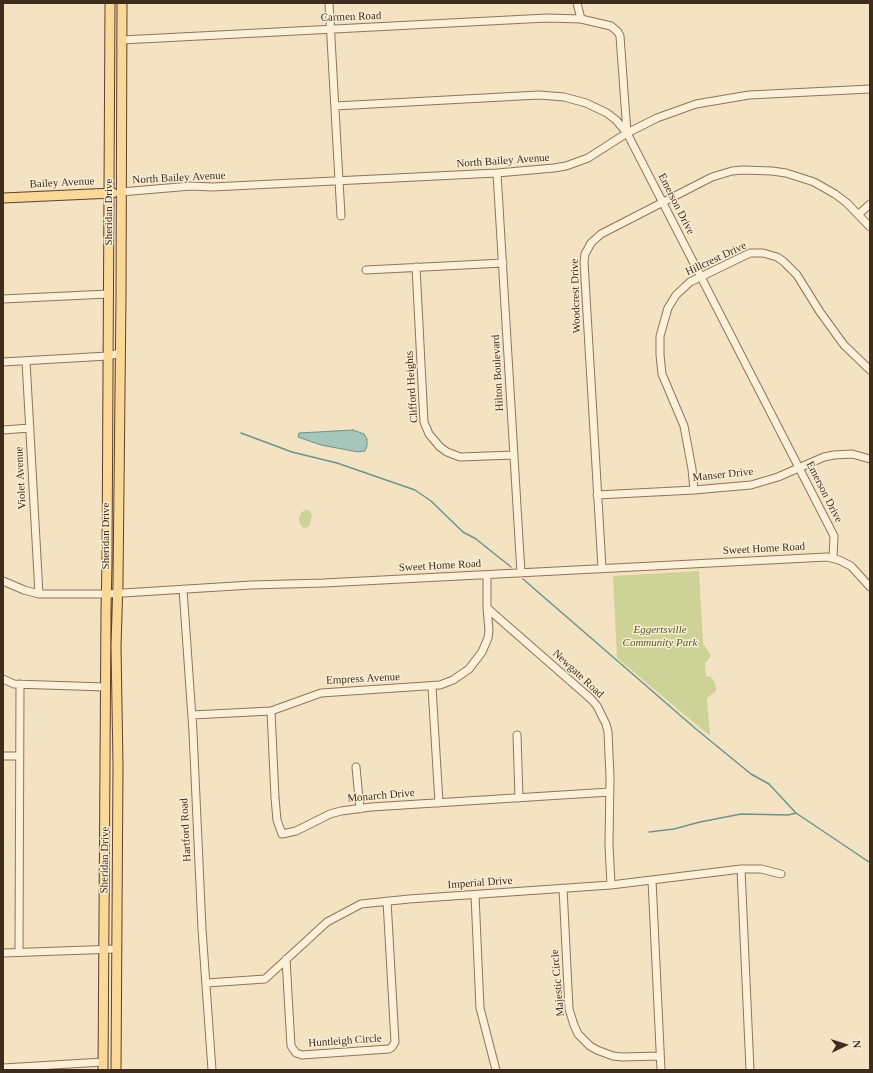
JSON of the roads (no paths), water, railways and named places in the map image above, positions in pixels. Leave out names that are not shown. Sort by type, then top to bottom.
[{"type":"main road","name":"Sheridan Drive","points":[[103,1066],[110,3]]},
{"type":"main road","name":"Sheridan Drive","points":[[116,1070],[118,764],[116,662],[122,3]]},
{"type":"main road","name":"Bailey Avenue","points":[[3,198],[121,192]]},
{"type":"street","points":[[329,3],[341,216]]},
{"type":"street","points":[[578,3],[580,19]]},
{"type":"street","name":"Carmen Road","points":[[122,40],[547,18],[580,19],[611,26],[620,36],[627,133]]},
{"type":"street","name":"North Bailey Avenue","points":[[121,192],[191,186],[212,187],[541,170],[566,166],[588,158],[627,133],[668,113],[696,104],[749,95],[870,89]]},
{"type":"street","name":"Emerson Drive","points":[[335,106],[527,95],[564,97],[586,103],[602,110],[616,120],[627,133],[834,536],[834,558]]},
{"type":"street","name":"Woodcrest Drive","points":[[602,568],[584,262],[585,254],[591,242],[600,234],[712,177],[743,170],[786,173],[814,182],[835,194],[858,214],[870,227]]},
{"type":"street","name":"Hilton Boulevard","points":[[497,173],[521,573]]},
{"type":"street","points":[[858,214],[870,204]]},
{"type":"street","name":"Hillcrest Drive","points":[[694,490],[692,469],[684,426],[662,374],[660,347],[662,326],[671,302],[684,287],[701,276],[750,254],[763,253],[777,257],[790,267],[797,275],[824,318],[844,345],[870,370]]},
{"type":"street","points":[[366,270],[503,263]]},
{"type":"street","name":"Clifford Heights","points":[[416,267],[424,422],[429,434],[440,447],[447,452],[460,457],[514,455]]},
{"type":"street","points":[[3,299],[108,294]]},
{"type":"street","points":[[3,362],[108,356],[120,353]]},
{"type":"street","name":"Violet Avenue","points":[[26,361],[39,594]]},
{"type":"street","points":[[3,430],[30,428]]},
{"type":"street","name":"Manser Drive","points":[[597,495],[694,490],[751,485],[778,477],[824,457],[852,454],[870,459]]},
{"type":"street","name":"Sweet Home Road","points":[[3,581],[24,590],[39,594],[107,594],[602,568],[834,558],[852,566],[870,587]]},
{"type":"street","points":[[487,575],[487,608]]},
{"type":"street","name":"Hartford Road","points":[[183,589],[192,715],[202,929],[207,982],[212,1070]]},
{"type":"street","name":"Empress Avenue","points":[[192,715],[271,711],[321,693],[432,687],[440,685],[453,680],[469,670],[482,652],[488,638],[489,630],[487,608]]},
{"type":"street","name":"Newgate Road","points":[[487,608],[584,692],[597,706],[603,716],[608,732],[610,792],[609,845],[611,885]]},
{"type":"street","points":[[3,679],[14,684],[105,687]]},
{"type":"street","points":[[19,952],[20,684]]},
{"type":"street","points":[[432,687],[439,803]]},
{"type":"street","name":"Monarch Drive","points":[[271,711],[275,798],[277,820],[282,834],[296,831],[330,814],[341,811],[610,792]]},
{"type":"street","points":[[517,735],[519,798]]},
{"type":"street","points":[[3,756],[19,756]]},
{"type":"street","points":[[356,767],[360,809]]},
{"type":"street","points":[[740,869],[750,1070]]},
{"type":"street","name":"Imperial Drive","points":[[207,982],[265,979],[327,922],[361,904],[611,885],[740,869],[761,869],[781,874]]},
{"type":"street","points":[[652,880],[661,1070]]},
{"type":"street","name":"Majestic Circle","points":[[562,888],[569,1009],[578,1034],[590,1046],[613,1056],[660,1056]]},
{"type":"street","points":[[474,895],[480,1008],[496,1070]]},
{"type":"street","name":"Huntleigh Circle","points":[[286,959],[291,1046],[296,1053],[302,1055],[389,1049],[395,1042],[387,901]]},
{"type":"street","points":[[3,953],[116,949]]},
{"type":"street","points":[[3,1068],[103,1066]]},
{"type":"water","points":[[353,430],[364,434],[367,439],[365,451],[358,452],[321,445],[298,437],[299,433]]},
{"type":"waterway","points":[[241,433],[292,452],[337,463],[415,490],[431,501],[463,532],[476,539],[511,567]]},
{"type":"waterway","points":[[523,579],[696,729],[751,774],[769,784],[796,813],[869,862]]},
{"type":"waterway","points":[[649,832],[674,829],[741,814],[788,815],[796,813]]},
{"type":"park label","name":"Eggertsville Community Park","points":[[660,636]]}]
